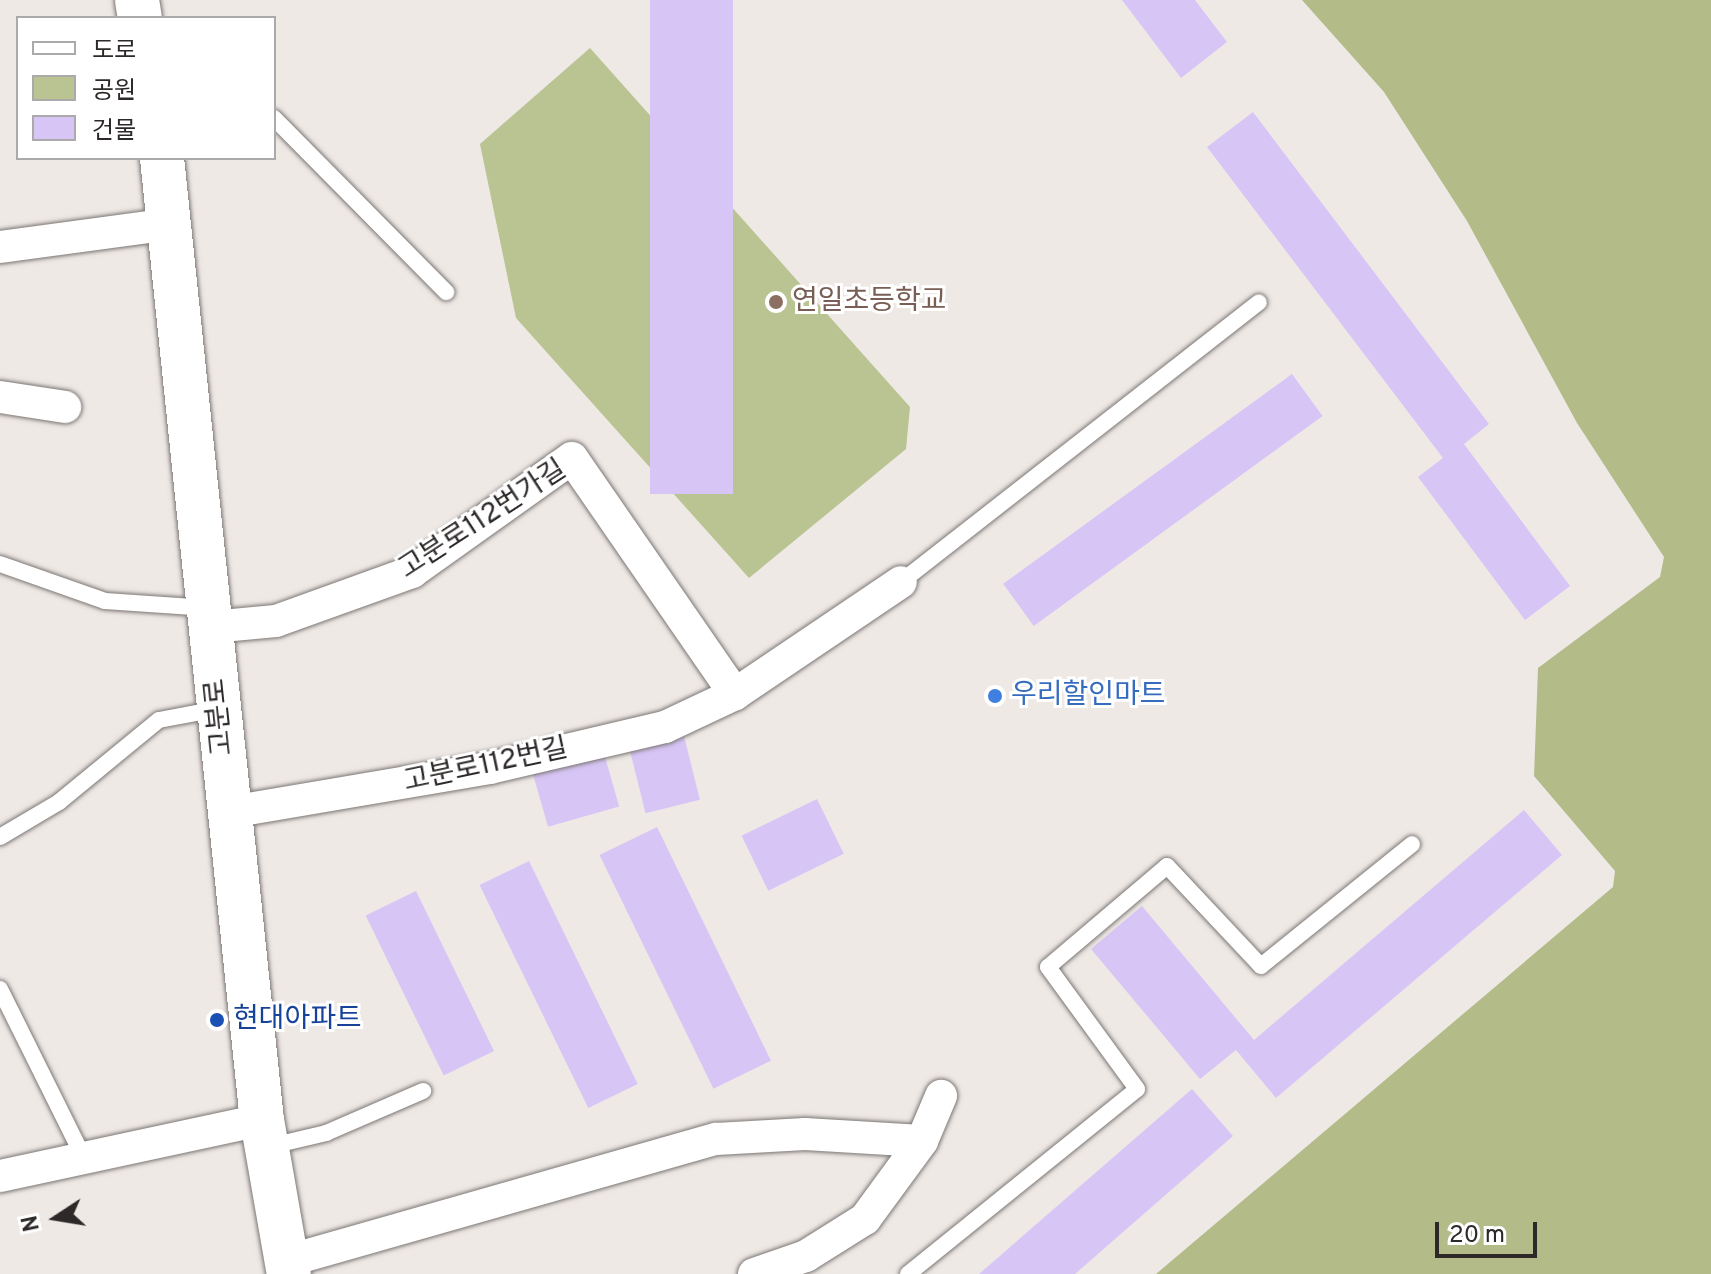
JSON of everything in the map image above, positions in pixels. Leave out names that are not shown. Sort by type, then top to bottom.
[{"type":"main road","name":"고분로","points":[[162,160],[264,1133],[288,1268]]},
{"type":"street","points":[[0,247],[170,224]]},
{"type":"street","points":[[0,397],[65,407]]},
{"type":"street","name":"고분로112번가길","points":[[210,618],[276,621],[412,572],[572,458],[735,694]]},
{"type":"street","name":"고분로112번길","points":[[230,812],[505,765],[665,727],[735,694],[901,582]]},
{"type":"street","points":[[754,1274],[806,1256],[865,1219],[922,1141],[941,1096]]},
{"type":"street","points":[[0,1176],[84,1158],[264,1133]]},
{"type":"street","points":[[288,1268],[716,1139],[805,1134],[922,1141]]},
{"type":"lane","points":[[276,120],[446,292]]},
{"type":"lane","points":[[901,582],[1259,302]]},
{"type":"lane","name":"고분로112번가길","points":[[0,564],[105,601],[210,618]]},
{"type":"lane","points":[[0,837],[59,802],[159,720],[220,709]]},
{"type":"lane","points":[[908,1274],[1137,1089],[1048,967],[1058,958],[1167,866],[1261,966],[1412,844]]},
{"type":"lane","points":[[0,989],[84,1158]]},
{"type":"lane","points":[[264,1133],[326,1133],[423,1091]]},
{"type":"green space","points":[[1302,0],[1711,0],[1711,1274],[1156,1274],[1613,887],[1615,871],[1534,776],[1538,668],[1660,577],[1664,557],[1577,423],[1467,221],[1384,92]]},
{"type":"green space","points":[[590,48],[910,407],[906,449],[749,578],[516,318],[480,144]]},
{"type":"building","points":[[650,0],[733,0],[733,494],[650,494]]},
{"type":"building","points":[[1122,0],[1195,0],[1227,42],[1181,78]]},
{"type":"building","points":[[1253,112],[1489,424],[1464,444],[1570,586],[1525,620],[1418,477],[1443,458],[1207,147]]},
{"type":"building","points":[[1292,374],[1323,416],[1034,626],[1003,584]]},
{"type":"building","points":[[681,724],[700,800],[646,813],[627,738]]},
{"type":"building","points":[[601,743],[619,806],[548,827],[530,763]]},
{"type":"building","points":[[817,799],[844,854],[768,891],[742,836]]},
{"type":"building","points":[[1524,810],[1562,855],[1276,1098],[1236,1050],[1200,1079],[1091,949],[1142,906],[1254,1040]]},
{"type":"building","points":[[657,827],[771,1061],[713,1089],[599,855]]},
{"type":"building","points":[[529,861],[638,1084],[588,1108],[480,885]]},
{"type":"building","points":[[416,891],[494,1051],[444,1076],[366,916]]},
{"type":"building","points":[[1192,1089],[1233,1136],[1075,1274],[979,1274]]},
{"type":"place","name":"연일초등학교","points":[[776,302]]},
{"type":"place","name":"우리할인마트","points":[[995,696]]},
{"type":"place","name":"현대아파트","points":[[217,1020]]}]
